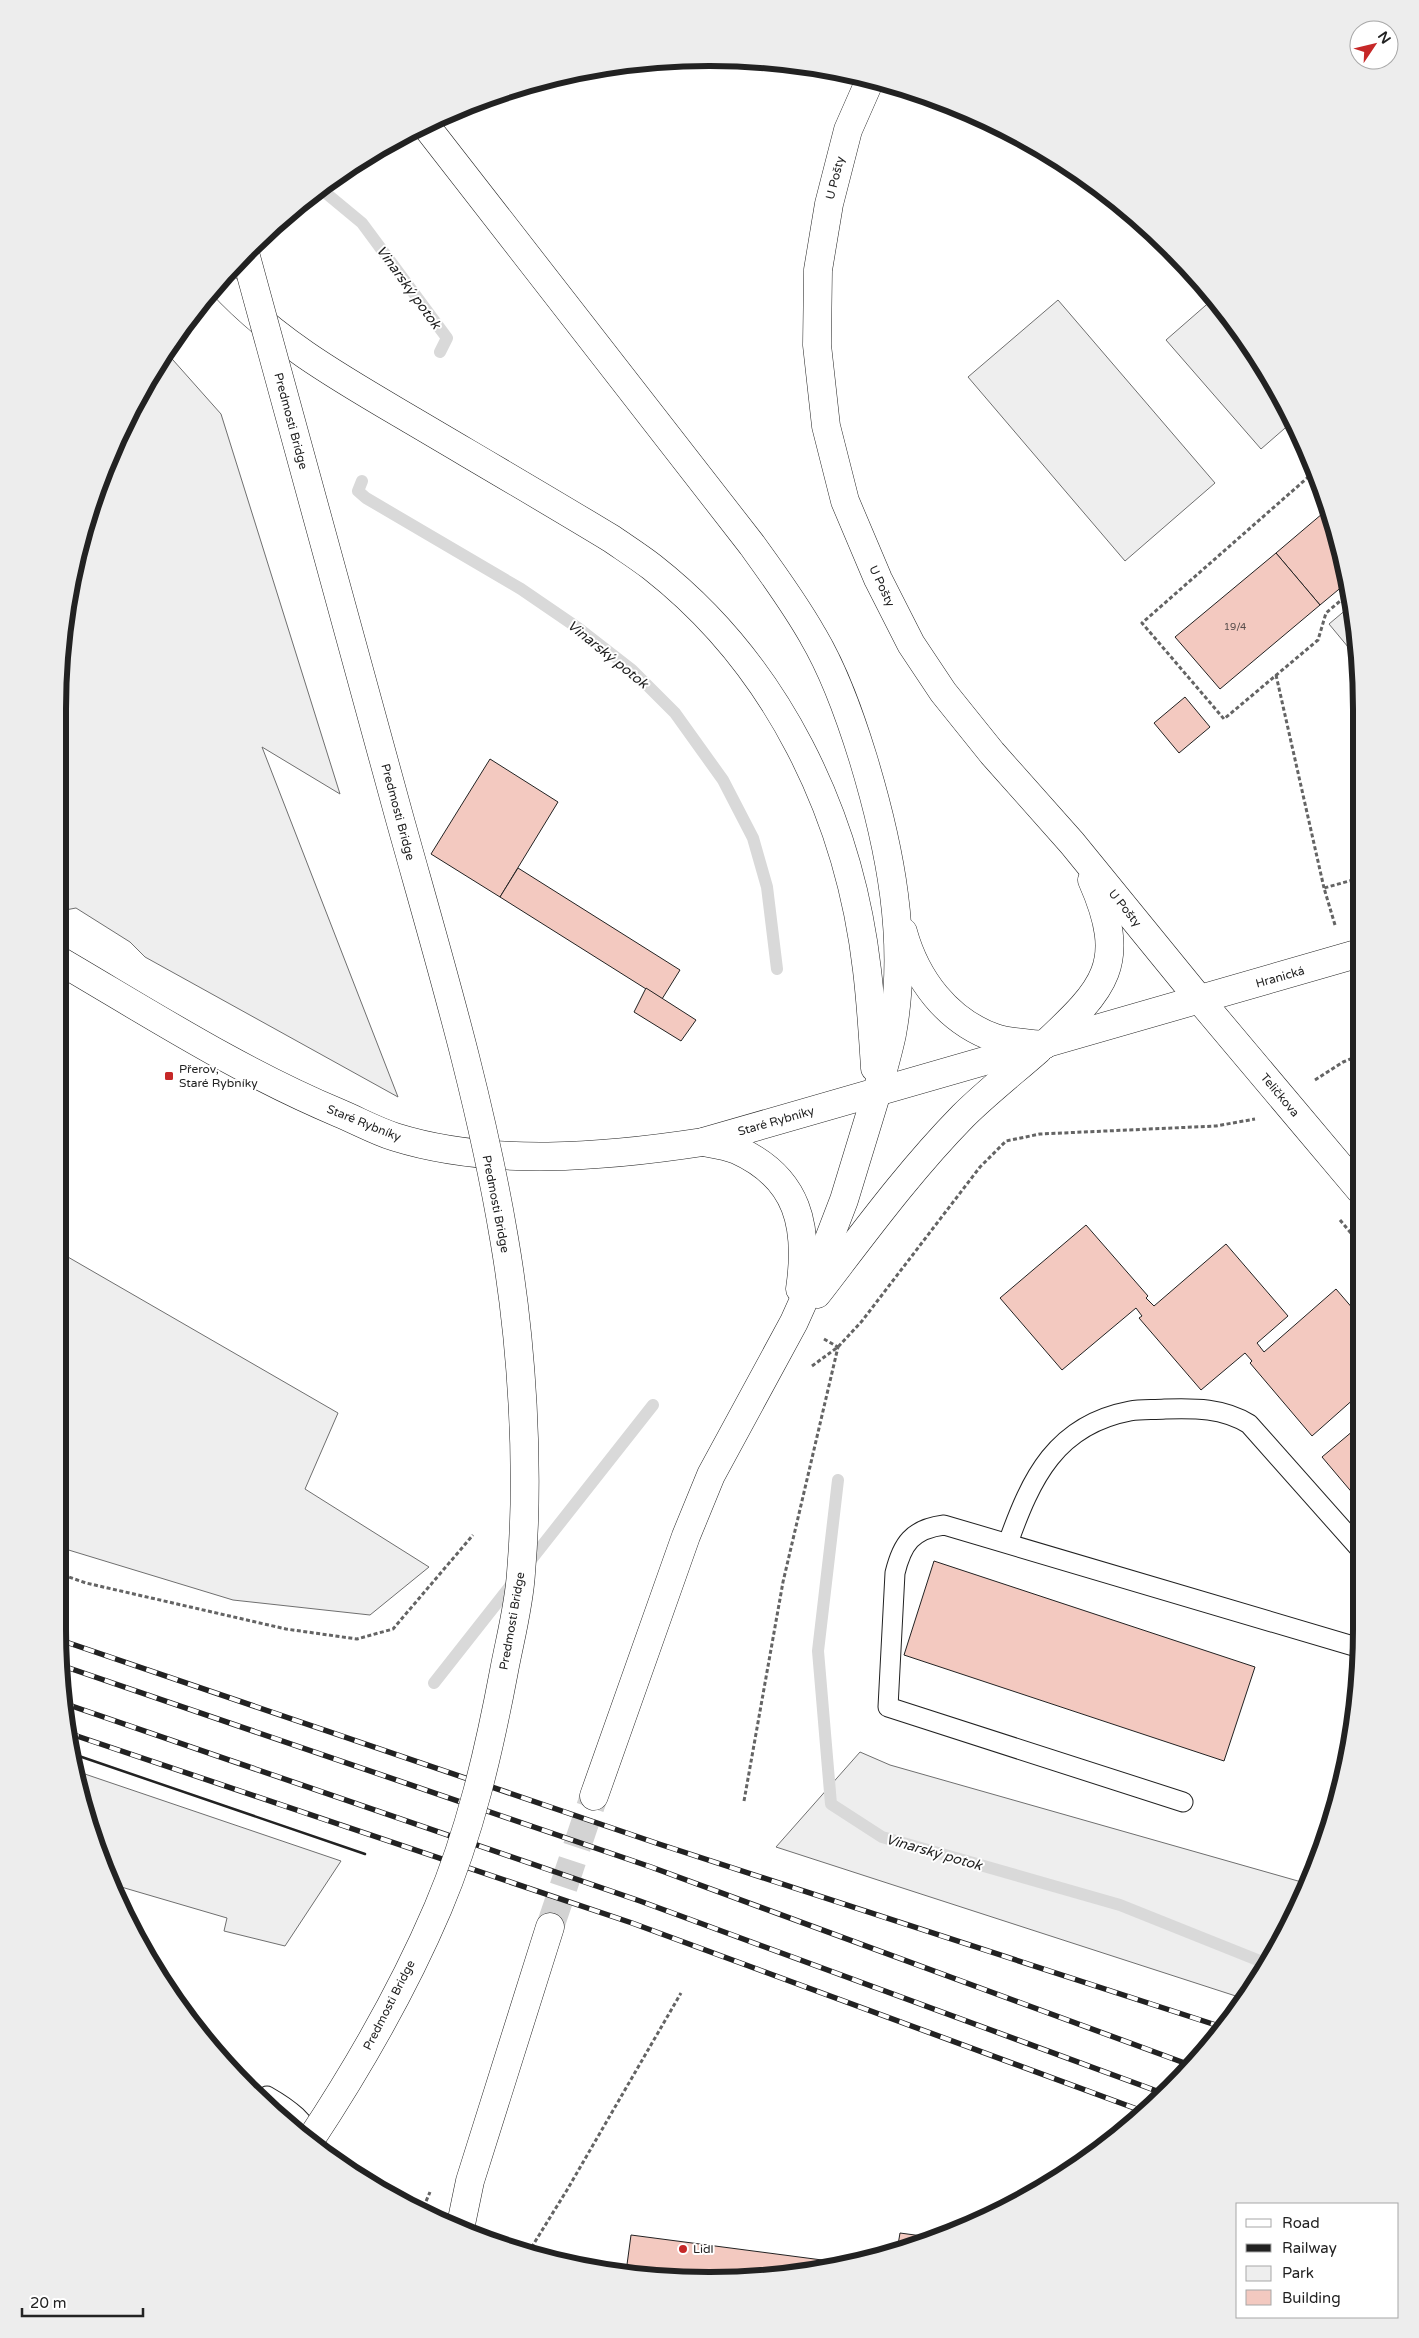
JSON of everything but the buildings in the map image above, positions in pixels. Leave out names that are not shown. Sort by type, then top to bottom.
[{"type":"main road","name":"U Pošty","points":[[867,86],[848,130],[829,204],[818,270],[817,345],[826,426],[845,501],[878,579],[917,652],[943,692],[980,738],[1072,843],[1200,1000]]},
{"type":"main road","points":[[430,131],[752,545],[814,637],[837,685],[869,778],[887,847],[896,906],[898,953],[892,1034],[841,1209],[794,1322],[732,1434],[698,1504],[594,1796]]},
{"type":"main road","name":"Predmosti Bridge","points":[[248,263],[469,1066],[504,1239],[515,1320],[522,1408],[524,1497],[521,1577],[490,1744],[468,1823],[438,1907],[403,1980],[364,2056],[313,2135]]},
{"type":"main road","points":[[225,287],[262,322],[293,347],[343,380],[612,539],[652,567],[688,599],[722,634],[758,678],[790,726],[816,778],[837,831],[852,887],[867,968],[876,1092]]},
{"type":"main road","points":[[794,1322],[884,1206],[926,1158],[964,1116],[1044,1045],[1094,994],[1104,979],[1109,958],[1109,937],[1104,908],[1072,843]]},
{"type":"main road","points":[[896,906],[913,960],[924,980],[948,1010],[964,1023],[996,1038],[1013,1042],[1044,1045]]},
{"type":"main road","name":"Hranická","points":[[1044,1045],[1353,955]]},
{"type":"main road","name":"Staré Rybníky","points":[[66,965],[241,1068],[319,1105],[395,1137],[437,1146],[509,1157],[646,1151],[703,1142],[1044,1045]]},
{"type":"main road","name":"Teličkova","points":[[1200,1000],[1353,1182]]},
{"type":"main road","points":[[703,1142],[736,1150],[762,1165],[784,1186],[794,1201],[804,1240],[803,1268],[794,1322]]},
{"type":"main road","points":[[461,2222],[470,2181],[550,1926]]},
{"type":"main road","points":[[452,2218],[470,2181]]},
{"type":"lane","points":[[1008,1543],[1029,1489],[1052,1453],[1066,1439],[1083,1427],[1131,1411],[1186,1408],[1216,1410],[1235,1415],[1250,1424],[1353,1541]]},
{"type":"lane","points":[[1183,1802],[888,1707],[895,1573],[899,1556],[905,1544],[922,1530],[944,1525],[1352,1646]]},
{"type":"lane","points":[[271,2098],[286,2107],[302,2121],[306,2130]]},
{"type":"lane","points":[[323,2143],[326,2118]]},
{"type":"path","points":[[1309,476],[1142,623],[1224,719],[1318,640],[1326,614],[1343,599]]},
{"type":"path","points":[[1276,675],[1324,888]]},
{"type":"path","points":[[810,1368],[819,1359],[838,1347],[862,1321],[980,1167],[1006,1141],[1040,1134],[1216,1126],[1244,1122],[1262,1116],[1286,1102],[1323,1074],[1353,1059]]},
{"type":"path","points":[[744,1801],[783,1582],[838,1347]]},
{"type":"path","points":[[66,1576],[86,1583],[286,1629],[357,1639],[393,1629],[473,1535]]},
{"type":"path","points":[[532,2247],[567,2190],[681,1993]]},
{"type":"green space","points":[[1058,300],[1215,483],[1125,561],[968,377]]},
{"type":"green space","points":[[1208,303],[1244,352],[1267,388],[1287,427],[1261,449],[1166,340]]},
{"type":"green space","points":[[171,358],[221,414],[340,794],[262,747],[398,1097],[145,957],[130,942],[76,908],[66,910],[66,710],[72,626],[79,584],[88,543],[115,463],[152,388]]},
{"type":"green space","points":[[66,1256],[338,1413],[305,1489],[429,1567],[370,1615],[233,1600],[66,1549]]},
{"type":"green space","points":[[860,1752],[890,1765],[1301,1882],[1267,1950],[1237,1996],[776,1847]]},
{"type":"green space","points":[[83,1773],[341,1861],[285,1946],[224,1931],[227,1918],[121,1887],[100,1835]]},
{"type":"shaded area","points":[[1344,611],[1349,648],[1329,624]]},
{"type":"waterway","name":"Vinarský potok","points":[[326,193],[362,223],[447,338],[440,352]]},
{"type":"waterway","name":"Vinarský potok","points":[[362,481],[358,491],[366,498],[521,589],[578,628],[632,670],[675,713],[723,780],[753,838],[767,887],[777,969]]},
{"type":"waterway","points":[[434,1683],[653,1405]]},
{"type":"waterway","name":"Vinarský potok","points":[[838,1480],[818,1651],[831,1804],[882,1837],[1120,1905],[1260,1961]]},
{"type":"tunnel","points":[[550,1927],[594,1796]]},
{"type":"railway","points":[[67,1642],[659,1844],[1216,2025]]},
{"type":"railway","points":[[68,1668],[651,1867],[1184,2063]]},
{"type":"railway","points":[[71,1706],[640,1901],[1156,2091]]},
{"type":"railway","points":[[76,1736],[632,1923],[1137,2109]]},
{"type":"wall","points":[[79,1756],[365,1854]]},
{"type":"place","name":"Přerov, Staré Rybníky","points":[[169,1076]]},
{"type":"place","name":"Lidl","points":[[683,2249]]}]
